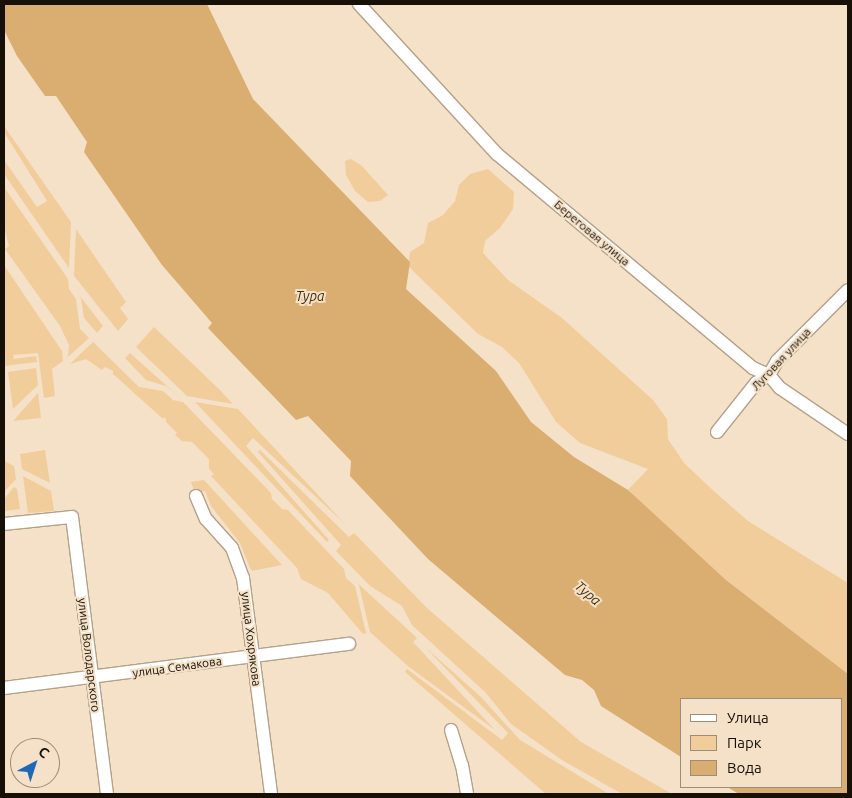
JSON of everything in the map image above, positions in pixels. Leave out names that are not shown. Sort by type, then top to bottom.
[{"type":"street","name":"Береговая улица","points":[[359,4],[497,154],[753,368],[769,375],[780,388],[848,434]]},
{"type":"street","name":"Луговая улица","points":[[717,432],[756,383],[769,375],[777,361],[848,290]]},
{"type":"street","name":"улица Хохрякова","points":[[196,496],[206,519],[232,548],[243,578],[271,794]]},
{"type":"street","name":"улица Володарского","points":[[4,524],[72,516],[107,794]]},
{"type":"street","name":"улица Семакова","points":[[4,688],[350,644]]},
{"type":"street","points":[[450,730],[462,765],[467,794]]},
{"type":"green space","points":[[4,126],[71,222],[69,268],[4,174],[4,160],[37,207],[47,201],[4,132]]},
{"type":"green space","points":[[351,159],[362,166],[388,195],[380,201],[368,202],[355,191],[346,175],[345,161]]},
{"type":"green space","points":[[488,169],[514,192],[513,209],[500,228],[485,241],[483,253],[508,280],[562,318],[653,400],[667,419],[668,439],[684,463],[716,493],[748,521],[848,583],[848,674],[726,580],[673,534],[628,490],[648,469],[580,443],[556,422],[519,363],[502,347],[478,334],[408,266],[410,252],[424,243],[428,223],[443,215],[455,201],[459,185],[470,174]]},
{"type":"green space","points":[[4,187],[68,279],[69,289],[76,299],[80,329],[89,338],[68,357],[69,345],[60,326],[5,249],[9,246],[4,227]]},
{"type":"green space","points":[[76,229],[126,302],[120,308],[128,319],[118,331],[74,276]]},
{"type":"green space","points":[[4,265],[62,351],[63,361],[52,369],[55,396],[44,398],[38,353],[13,355],[14,359],[36,356],[37,362],[4,366],[4,357],[7,356],[4,356]]},
{"type":"green space","points":[[73,287],[103,326],[97,333],[84,318],[81,298]]},
{"type":"green space","points":[[154,327],[233,404],[187,396],[136,347]]},
{"type":"green space","points":[[93,342],[139,387],[163,391],[173,400],[183,402],[271,493],[272,499],[282,509],[288,510],[344,569],[346,578],[355,586],[366,633],[363,634],[328,593],[301,579],[297,568],[211,476],[214,474],[209,469],[209,459],[192,442],[182,441],[175,435],[177,433],[166,422],[166,418],[162,418],[113,374],[113,371],[105,367],[102,370],[86,359],[70,364]]},
{"type":"green space","points":[[130,353],[177,395],[166,386],[146,380],[125,358]]},
{"type":"green space","points":[[36,368],[38,385],[13,409],[8,372]]},
{"type":"green space","points":[[38,393],[41,418],[13,421]]},
{"type":"green space","points":[[195,402],[238,409],[345,524],[253,438],[246,446],[329,540],[327,542]]},
{"type":"green space","points":[[45,450],[50,483],[22,469],[20,454]]},
{"type":"green space","points":[[260,450],[349,537],[354,533],[427,608],[581,742],[672,794],[622,794],[562,760],[511,724],[486,693],[412,625],[402,606],[370,586],[336,551],[341,545],[258,452]]},
{"type":"green space","points":[[4,457],[6,462],[14,466],[16,479],[4,492]]},
{"type":"green space","points":[[23,476],[51,491],[54,511],[28,513]]},
{"type":"green space","points":[[204,480],[282,565],[252,571],[240,543],[211,506],[205,491],[195,493],[191,482]]},
{"type":"green space","points":[[14,487],[17,489],[20,509],[4,511],[4,499]]},
{"type":"green space","points":[[351,577],[417,638],[413,642],[495,730],[409,667],[370,632],[359,585]]},
{"type":"green space","points":[[425,647],[481,697],[520,740],[609,794],[546,794],[405,672],[407,669],[502,740],[508,733]]},
{"type":"water","name":"Тура","points":[[4,4],[207,4],[253,99],[410,262],[406,289],[496,371],[531,422],[574,457],[628,490],[726,580],[848,674],[848,794],[739,794],[729,788],[842,788],[842,698],[680,698],[680,756],[601,706],[594,690],[582,680],[565,675],[428,559],[350,476],[351,461],[308,416],[296,420],[208,328],[212,323],[162,265],[84,152],[87,142],[56,96],[45,96],[17,56],[4,30]]}]
